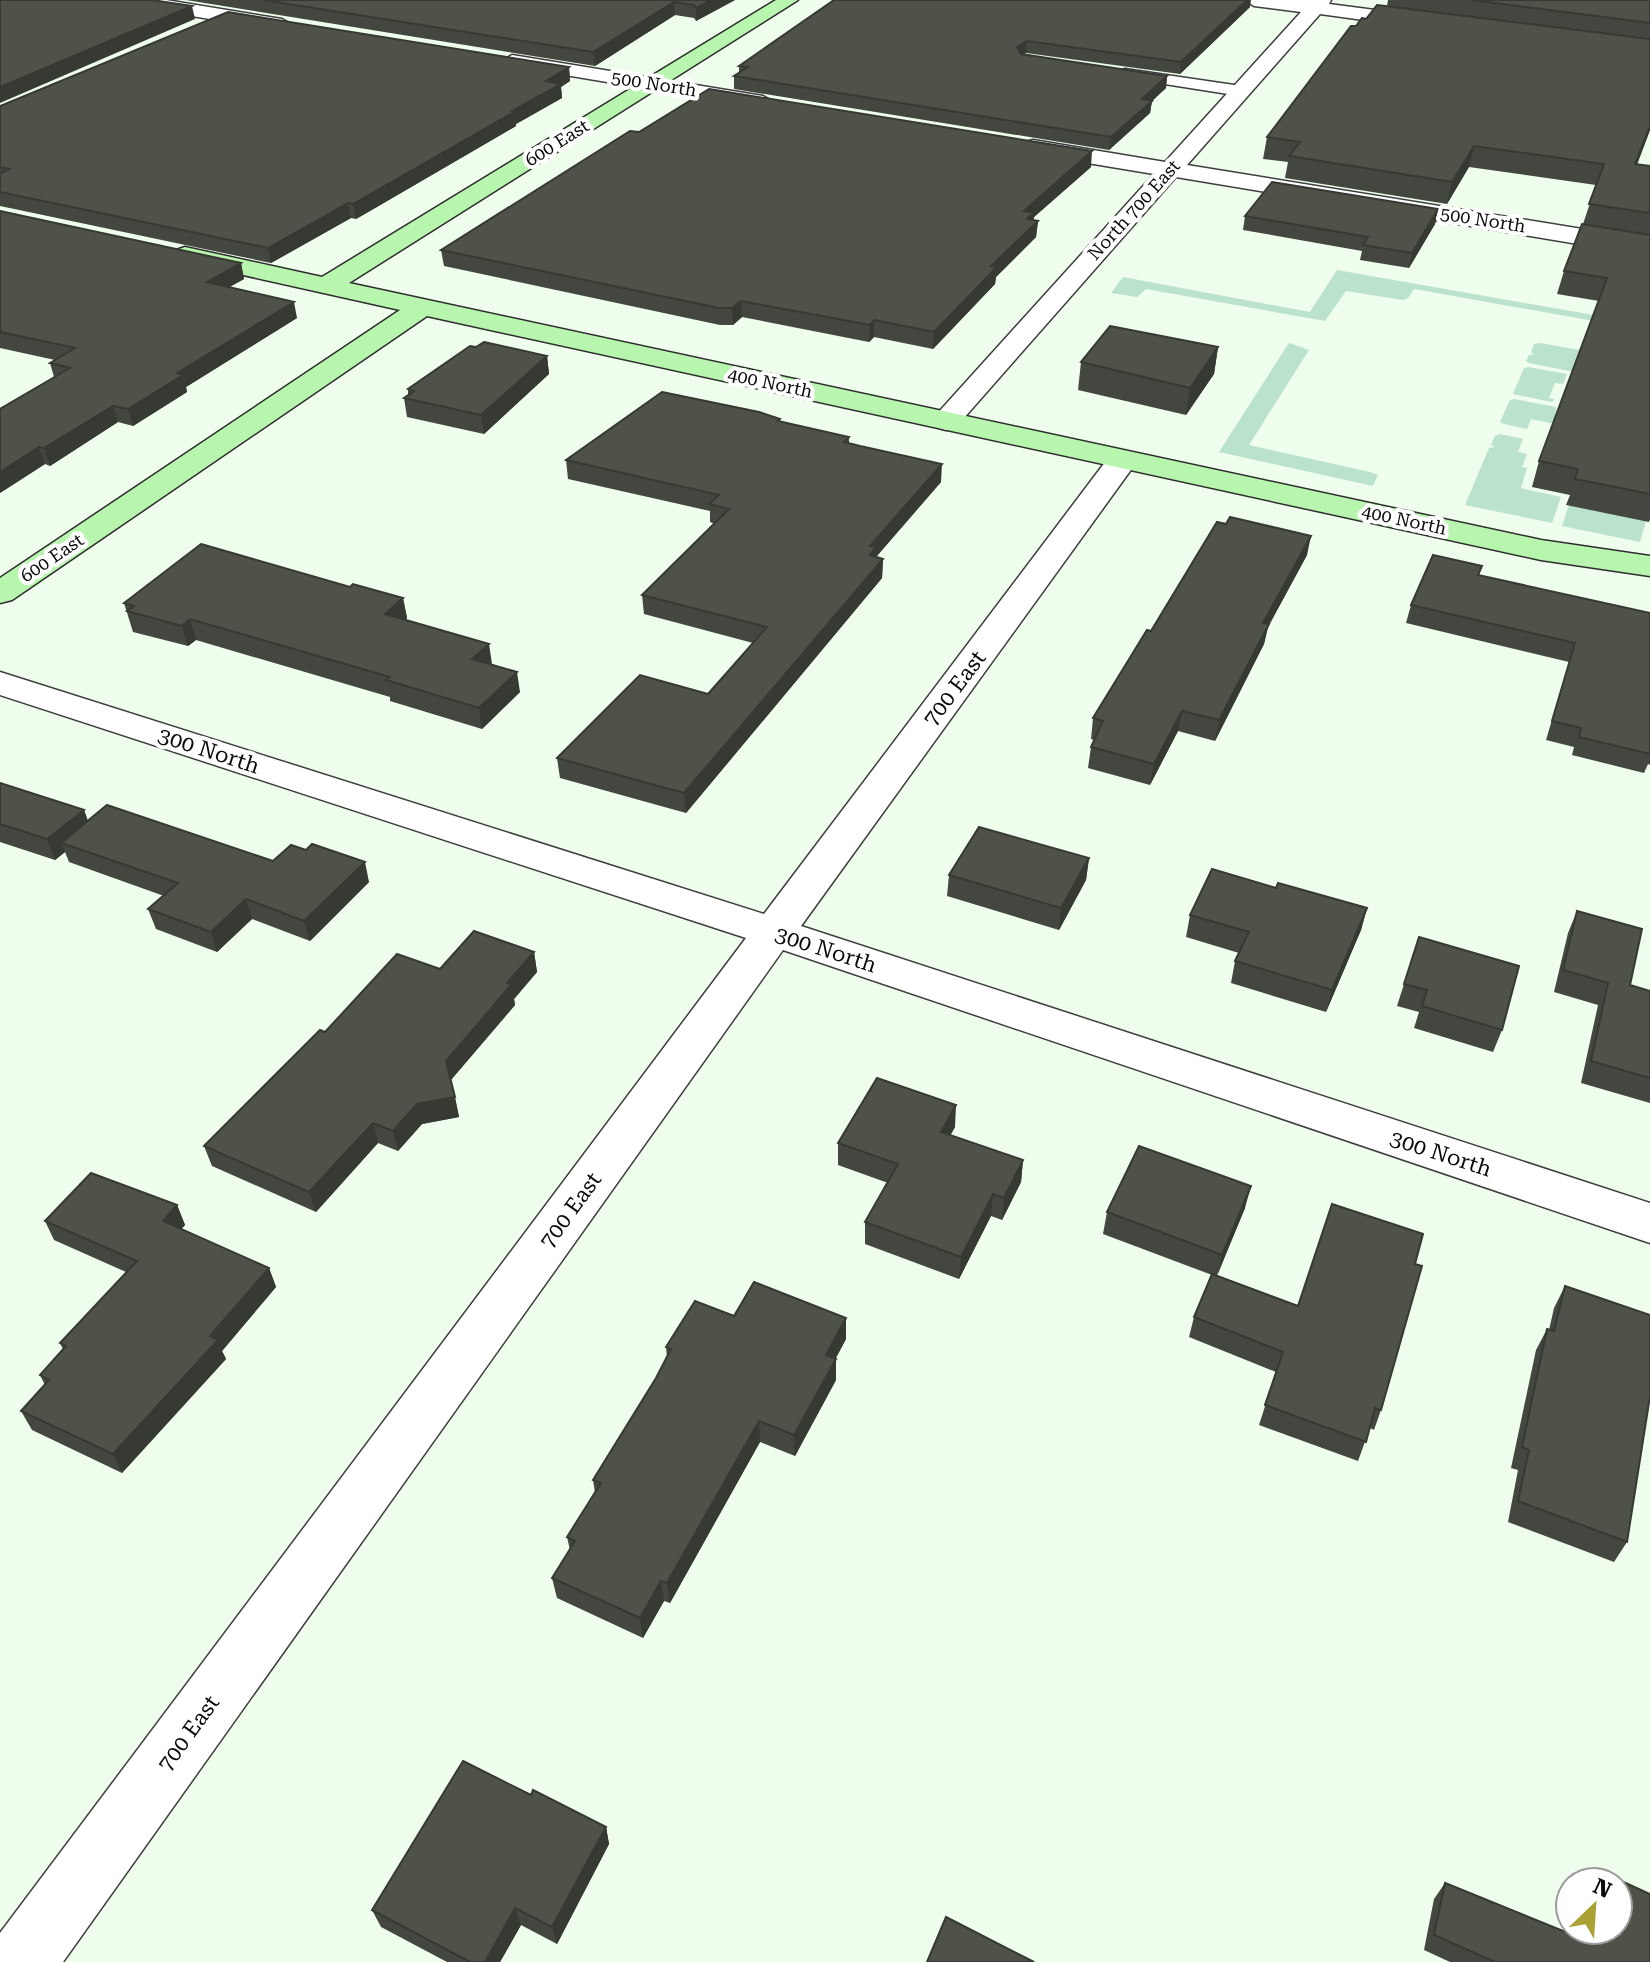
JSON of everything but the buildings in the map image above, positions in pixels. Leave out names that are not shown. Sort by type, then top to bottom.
[{"type":"street","points":[[132,0],[301,28]]},
{"type":"street","points":[[196,30],[266,0]]},
{"type":"street","name":"600 East","points":[[325,286],[789,0]]},
{"type":"street","points":[[1254,0],[1318,4],[1453,26]]},
{"type":"street","name":"North 700 East","points":[[946,421],[1318,4]]},
{"type":"street","name":"500 North","points":[[484,57],[782,105]]},
{"type":"street","name":"500 North","points":[[1015,144],[1650,248]]},
{"type":"street","name":"400 North","points":[[155,249],[1541,550]]},
{"type":"street","name":"600 East","points":[[0,593],[422,307]]},
{"type":"street","name":"700 East","points":[[21,1962],[1123,460]]},
{"type":"street","points":[[1541,550],[1650,566]]},
{"type":"street","points":[[1541,550],[1591,570],[1650,585]]},
{"type":"street","name":"300 North","points":[[0,683],[774,932],[1650,1223]]},
{"type":"lane","points":[[1119,58],[1247,84]]},
{"type":"lane","points":[[1103,71],[1247,84]]},
{"type":"green space","points":[[1337,270],[1650,325],[1650,331],[1414,289],[1403,300],[1346,291],[1325,321],[1146,289],[1137,297],[1111,293],[1123,277],[1310,312]]},
{"type":"green space","points":[[1289,343],[1309,350],[1249,445],[1370,472],[1378,475],[1373,486],[1219,452]]},
{"type":"green space","points":[[1534,344],[1641,361],[1574,372],[1529,363],[1526,361],[1529,355],[1534,354],[1531,352]]},
{"type":"green space","points":[[1524,368],[1567,374],[1563,384],[1555,383],[1549,398],[1554,399],[1552,402],[1513,394]]},
{"type":"green space","points":[[1510,400],[1556,407],[1555,424],[1531,419],[1527,429],[1500,422]]},
{"type":"green space","points":[[1500,434],[1523,439],[1518,452],[1527,454],[1522,467],[1527,468],[1521,488],[1561,497],[1552,523],[1465,505],[1489,448],[1495,447],[1491,445],[1495,436]]},
{"type":"green space","points":[[1569,505],[1646,521],[1640,542],[1562,526]]}]
